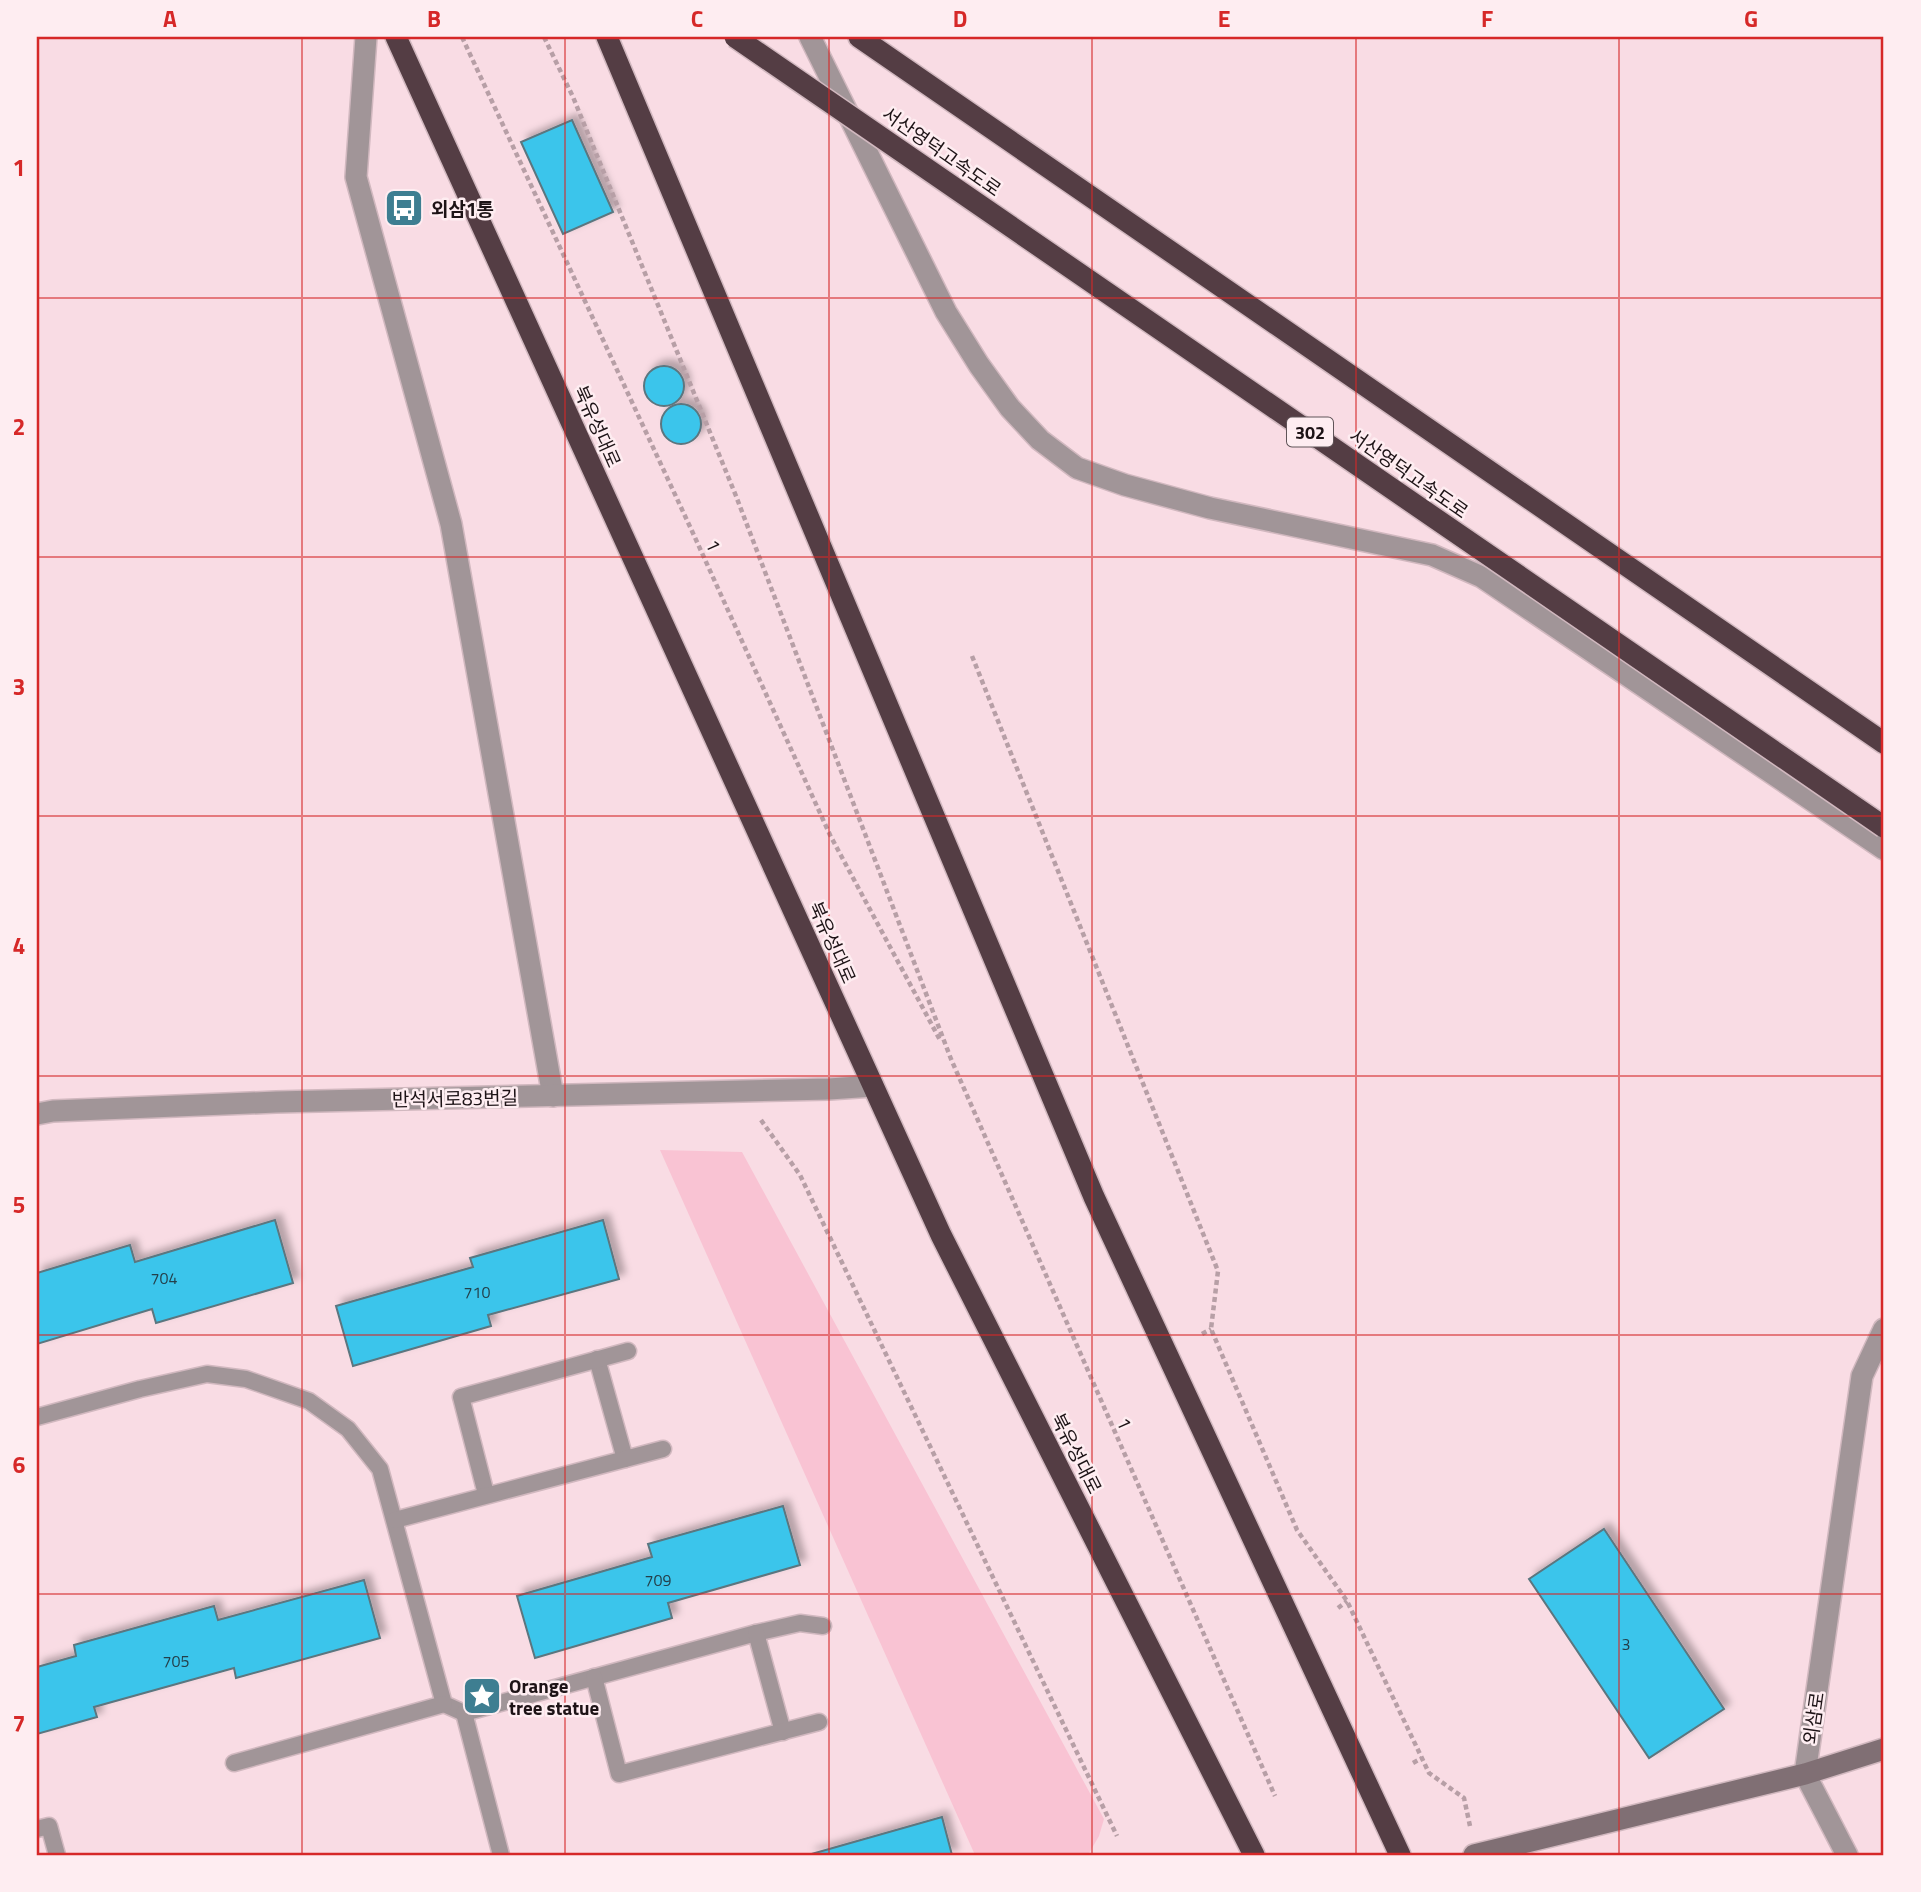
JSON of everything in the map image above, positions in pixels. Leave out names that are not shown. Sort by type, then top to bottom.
[{"type":"highway","name":"북유성대로","points":[[396,37],[940,1235],[1254,1855]]},
{"type":"highway","points":[[607,37],[1094,1197],[1400,1855]]},
{"type":"highway","name":"서산영덕고속도로","points":[[735,37],[1884,827]]},
{"type":"highway","points":[[859,37],[1884,743]]},
{"type":"street","points":[[366,37],[356,177],[451,524],[553,1096]]},
{"type":"street","points":[[810,37],[946,312],[1010,408],[1040,440],[1077,468],[1125,485],[1210,508],[1432,555],[1482,577],[1884,849]]},
{"type":"street","name":"반석서로83번길","points":[[37,1114],[53,1111],[276,1102],[873,1086]]},
{"type":"street","name":"외삼로","points":[[1805,1773],[1862,1376],[1884,1329]]},
{"type":"street","points":[[1475,1855],[1805,1773],[1884,1749]]},
{"type":"street","points":[[1805,1773],[1847,1855]]},
{"type":"lane","points":[[486,1494],[461,1397],[628,1351]]},
{"type":"lane","points":[[597,1359],[625,1459]]},
{"type":"lane","points":[[37,1417],[207,1374],[246,1379],[309,1401],[348,1429],[380,1469],[444,1703]]},
{"type":"lane","points":[[395,1520],[663,1449]]},
{"type":"lane","points":[[234,1763],[444,1703],[464,1713],[756,1633],[800,1623],[822,1626]]},
{"type":"lane","points":[[756,1633],[783,1732]]},
{"type":"lane","points":[[594,1677],[619,1774],[819,1722]]},
{"type":"lane","points":[[464,1713],[501,1855]]},
{"type":"lane","points":[[37,1829],[49,1826],[57,1855]]},
{"type":"path","name":"1","points":[[462,37],[675,493],[830,835],[951,1059]]},
{"type":"path","name":"1","points":[[544,37],[573,97],[736,496],[951,1059],[1275,1796]]},
{"type":"path","points":[[972,656],[1218,1271],[1211,1329],[1297,1530],[1348,1601],[1429,1773],[1464,1798],[1475,1855]]},
{"type":"path","points":[[734,1091],[768,1127],[800,1175],[1117,1836]]},
{"type":"path","points":[[1202,1334],[1211,1329]]},
{"type":"path","points":[[1338,1608],[1348,1601]]},
{"type":"path","points":[[1413,1763],[1422,1758]]},
{"type":"shaded area","points":[[660,1150],[742,1152],[1104,1819],[1099,1836],[1088,1855],[975,1855]]},
{"type":"building","points":[[572,120],[613,212],[563,234],[521,142]]},
{"type":"building","points":[[664,366],[678,372],[684,386],[678,400],[664,406],[650,400],[644,386],[650,372]]},
{"type":"building","points":[[681,404],[695,410],[701,424],[695,438],[681,444],[667,438],[661,424],[667,410]]},
{"type":"building","points":[[275,1220],[293,1283],[156,1323],[152,1309],[37,1344],[37,1273],[130,1245],[135,1262]]},
{"type":"building","points":[[603,1220],[619,1279],[488,1315],[491,1326],[353,1366],[336,1306],[473,1267],[470,1258]]},
{"type":"building","points":[[783,1506],[800,1565],[668,1603],[672,1618],[535,1658],[517,1596],[652,1557],[648,1544]]},
{"type":"building","points":[[1604,1529],[1724,1709],[1649,1758],[1529,1579]]},
{"type":"building","points":[[364,1580],[380,1638],[236,1678],[234,1668],[94,1707],[97,1717],[37,1734],[37,1667],[76,1656],[74,1645],[214,1606],[218,1620]]},
{"type":"building","points":[[942,1817],[952,1855],[808,1855]]},
{"type":"place","name":"외삼1통","points":[[404,208]]},
{"type":"place","name":"Orange tree statue","points":[[482,1696]]}]
